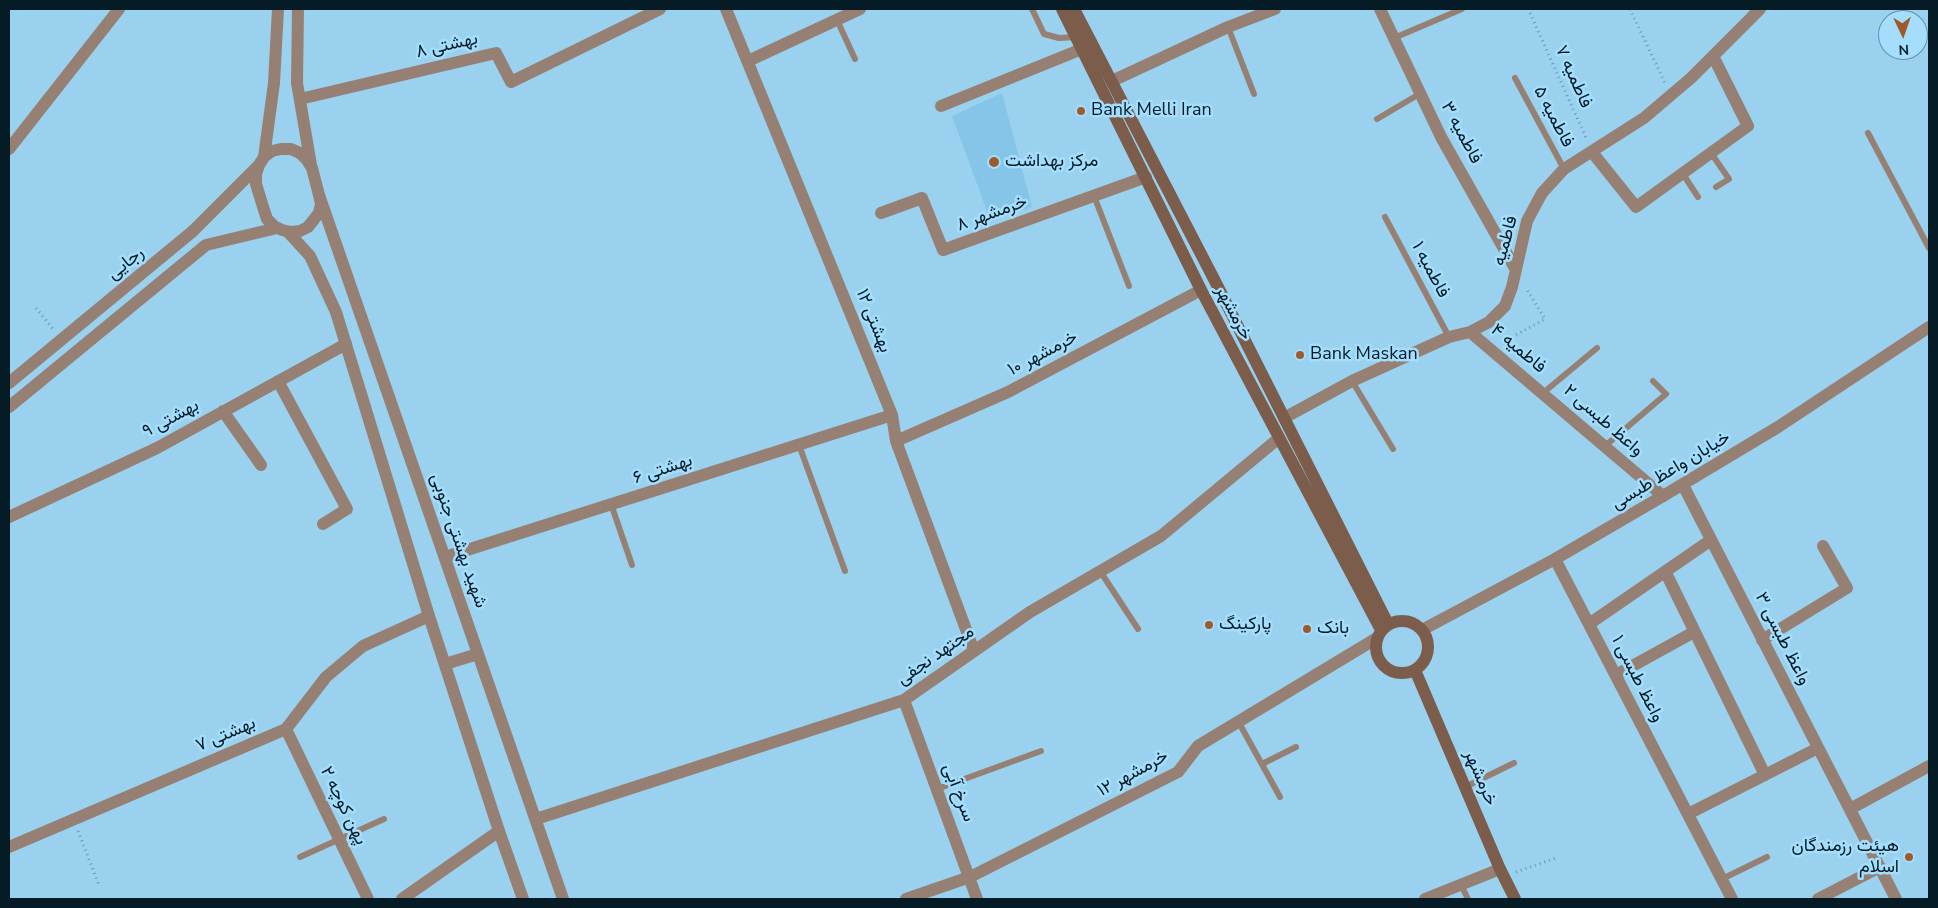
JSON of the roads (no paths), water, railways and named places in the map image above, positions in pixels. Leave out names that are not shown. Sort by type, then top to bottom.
[{"type":"main road","name":"خرمشهر","points":[[1062,9],[1112,81],[1284,418],[1382,631]]},
{"type":"main road","name":"خرمشهر","points":[[1074,9],[1081,35],[1082,49],[1202,290],[1382,631]]},
{"type":"main road","points":[[1402,620],[1410,622],[1422,630],[1427,638],[1427,656],[1415,670],[1397,673],[1388,670],[1381,664],[1375,647],[1382,631],[1402,620]]},
{"type":"main road","name":"خرمشهر","points":[[1415,670],[1502,873],[1515,899]]},
{"type":"street","points":[[9,149],[119,9]]},
{"type":"street","points":[[278,9],[274,82],[261,161],[256,174],[256,184],[268,219],[310,256],[336,312],[429,616],[523,899]]},
{"type":"street","points":[[282,230],[300,231],[308,227],[315,221],[321,204],[312,168],[297,83],[298,9]]},
{"type":"street","name":"بهشتی ۸","points":[[300,100],[496,53],[511,82],[645,12],[660,9]]},
{"type":"street","name":"بهشتی ۱۲","points":[[726,9],[892,415],[896,440],[974,651]]},
{"type":"street","points":[[748,61],[860,9]]},
{"type":"street","points":[[1112,81],[1228,27],[1275,9]]},
{"type":"street","name":"فاطمیه ۳","points":[[1380,9],[1441,137],[1516,270]]},
{"type":"street","name":"فاطمیه","points":[[1284,418],[1352,381],[1449,337],[1470,332],[1489,322],[1505,306],[1512,287],[1527,222],[1542,193],[1564,169],[1644,118],[1713,56],[1760,9]]},
{"type":"street","points":[[941,106],[1082,49]]},
{"type":"street","points":[[1592,152],[1636,207],[1748,126],[1713,56]]},
{"type":"street","points":[[261,161],[272,151],[291,149],[300,153],[312,168]]},
{"type":"street","name":"رجایی","points":[[9,383],[193,231],[261,161]]},
{"type":"street","name":"خرمشهر ۸","points":[[880,213],[922,198],[943,250],[1146,177]]},
{"type":"street","name":"شهید بهشتی جنوبی","points":[[319,195],[563,899]]},
{"type":"street","name":"رجایی","points":[[9,408],[206,245],[282,230]]},
{"type":"street","name":"خرمشهر ۱۰","points":[[896,440],[1008,392],[1202,290]]},
{"type":"street","name":"خیابان واعظ طبسی","points":[[1422,630],[1555,559],[1683,485],[1778,427],[1929,327]]},
{"type":"street","name":"فاطمیه ۴","points":[[1470,332],[1543,393]]},
{"type":"street","name":"بهشتی ۹","points":[[9,517],[157,448],[346,344]]},
{"type":"street","points":[[278,382],[347,509],[323,524]]},
{"type":"street","name":"واعظ طبسی ۲","points":[[1543,393],[1664,496]]},
{"type":"street","points":[[223,412],[261,465]]},
{"type":"street","name":"بهشتی ۶","points":[[445,557],[892,415]]},
{"type":"street","name":"مجتهد نجفی","points":[[536,819],[904,700],[1030,612],[1161,536],[1279,438]]},
{"type":"street","name":"واعظ طبسی ۳","points":[[1683,485],[1896,899]]},
{"type":"street","points":[[1589,624],[1666,573],[1711,540]]},
{"type":"street","points":[[1762,640],[1847,588],[1823,546]]},
{"type":"street","name":"واعظ طبسی ۱","points":[[1555,559],[1732,899]]},
{"type":"street","points":[[1666,573],[1765,775]]},
{"type":"street","name":"بهشتی ۷","points":[[9,847],[286,729],[326,677],[363,646],[429,616]]},
{"type":"street","name":"خرمشهر ۱۲","points":[[906,899],[970,877],[1178,772],[1198,746],[1382,631]]},
{"type":"street","points":[[1616,675],[1694,632]]},
{"type":"street","points":[[445,664],[478,654]]},
{"type":"street","name":"سرخ آبی","points":[[904,700],[977,899]]},
{"type":"street","name":"پهن کوچه ۲","points":[[286,729],[368,899]]},
{"type":"street","points":[[1688,814],[1818,748]]},
{"type":"street","points":[[1850,809],[1929,766]]},
{"type":"street","points":[[402,899],[499,831]]},
{"type":"street","points":[[1818,899],[1880,867]]},
{"type":"street","points":[[1425,899],[1461,885],[1502,873]]},
{"type":"lane","points":[[1032,9],[1044,34],[1060,38],[1081,35]]},
{"type":"lane","points":[[1394,38],[1462,9]]},
{"type":"lane","points":[[836,20],[855,59]]},
{"type":"lane","points":[[1228,27],[1254,94]]},
{"type":"lane","name":"فاطمیه ۵","points":[[1515,78],[1564,169]]},
{"type":"lane","points":[[1377,119],[1421,93]]},
{"type":"lane","points":[[1868,134],[1929,248]]},
{"type":"lane","points":[[1711,153],[1729,179],[1716,187]]},
{"type":"lane","points":[[1683,174],[1698,197]]},
{"type":"lane","points":[[1094,196],[1129,286]]},
{"type":"lane","name":"فاطمیه ۱","points":[[1385,217],[1449,337]]},
{"type":"lane","points":[[1543,393],[1597,348]]},
{"type":"lane","points":[[1352,381],[1393,449]]},
{"type":"lane","points":[[1605,446],[1666,394],[1653,382]]},
{"type":"lane","points":[[799,444],[844,571]]},
{"type":"lane","points":[[611,504],[632,565]]},
{"type":"lane","points":[[1100,571],[1138,629]]},
{"type":"lane","points":[[1238,721],[1280,797]]},
{"type":"lane","points":[[1262,764],[1296,748]]},
{"type":"lane","points":[[937,789],[1040,751]]},
{"type":"lane","points":[[1465,787],[1514,763]]},
{"type":"lane","points":[[300,857],[340,841],[384,819]]},
{"type":"lane","points":[[1722,879],[1767,857]]},
{"type":"lane","points":[[1461,885],[1468,899]]},
{"type":"place","name":"Bank Melli Iran","points":[[1081,111]]},
{"type":"place","name":"مرکز بهداشت","points":[[994,162]]},
{"type":"place","name":"Bank Maskan","points":[[1300,355]]},
{"type":"place","name":"پارکینگ","points":[[1209,625]]},
{"type":"place","name":"بانک","points":[[1307,629]]},
{"type":"place","name":"هیئت رزمندگان اسلام","points":[[1909,857]]}]
